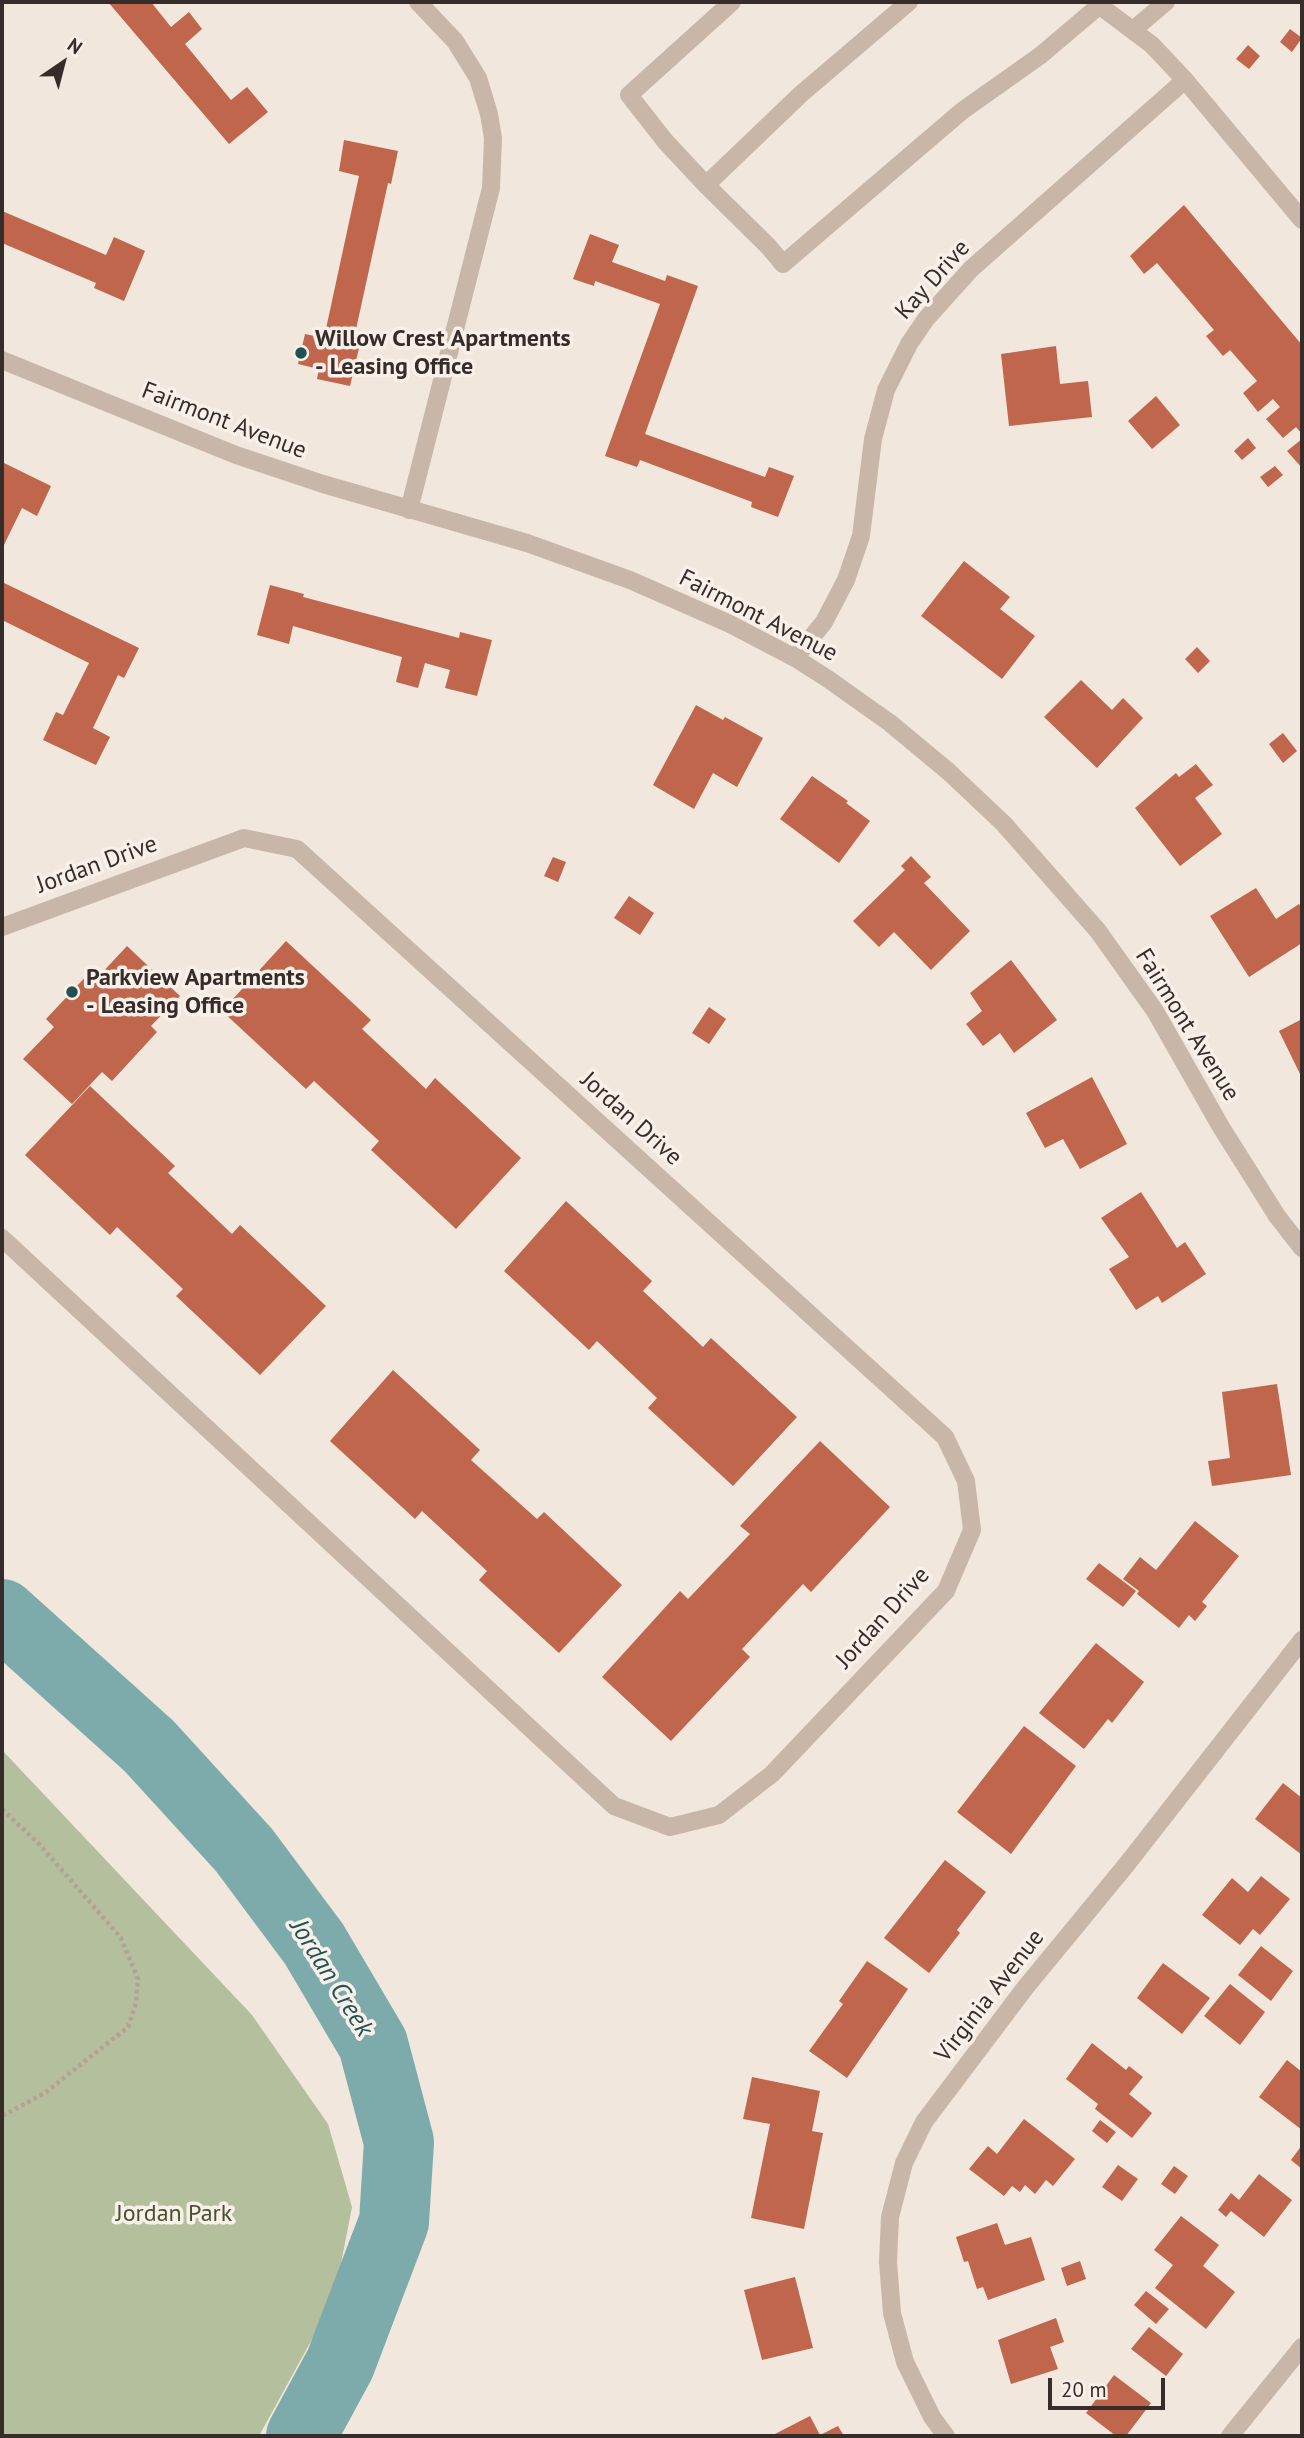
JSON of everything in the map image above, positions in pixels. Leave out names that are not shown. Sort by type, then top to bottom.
[{"type":"street","points":[[409,510],[491,188],[493,138],[478,78],[454,40],[418,2]]},
{"type":"street","points":[[732,2],[629,95],[665,141],[783,264],[962,111],[1041,55],[1098,3],[1152,45],[1185,80],[1302,220]]},
{"type":"street","points":[[706,185],[801,94],[909,2]]},
{"type":"street","points":[[1133,30],[1166,2]]},
{"type":"street","name":"Kay Drive","points":[[795,658],[824,622],[846,580],[861,536],[873,439],[886,390],[909,344],[926,319],[971,269],[1185,80]]},
{"type":"street","name":"Fairmont Avenue","points":[[2,360],[236,455],[409,510],[527,543],[630,580],[730,624],[795,658],[890,723],[949,772],[1004,824],[1098,931],[1155,1011],[1221,1127],[1277,1216],[1302,1248]]},
{"type":"street","name":"Jordan Drive","points":[[2,927],[244,838],[297,849],[945,1437],[966,1481],[972,1530],[946,1591],[772,1774],[719,1815],[670,1827],[614,1806],[2,1238]]},
{"type":"street","name":"Virginia Avenue","points":[[946,2436],[932,2417],[905,2362],[892,2313],[888,2262],[890,2217],[904,2163],[924,2123],[1025,1988],[1127,1864],[1302,1640]]},
{"type":"street","points":[[1230,2436],[1302,2347]]},
{"type":"path","points":[[2,1809],[40,1845],[121,1938],[138,1979],[136,2003],[128,2027],[45,2093],[2,2116]]},
{"type":"green space","name":"Jordan Park","points":[[2,1750],[252,2015],[328,2124],[352,2207],[334,2299],[259,2436],[2,2436]]},
{"type":"building","points":[[108,2],[151,2],[171,27],[189,12],[202,29],[185,44],[231,100],[247,87],[268,112],[229,144]]},
{"type":"building","points":[[1290,29],[1302,38],[1292,52],[1280,42]]},
{"type":"building","points":[[1248,45],[1260,56],[1249,69],[1236,59]]},
{"type":"building","points":[[344,140],[398,151],[391,184],[388,183],[353,343],[360,344],[350,386],[317,379],[319,369],[298,364],[305,334],[324,338],[359,176],[339,171]]},
{"type":"building","points":[[1184,205],[1302,345],[1302,434],[1296,427],[1283,438],[1266,419],[1280,407],[1273,399],[1258,412],[1243,393],[1257,381],[1230,350],[1223,356],[1206,336],[1214,330],[1157,263],[1144,274],[1130,256]]},
{"type":"building","points":[[2,211],[106,255],[114,237],[145,251],[124,301],[94,288],[96,283],[2,243]]},
{"type":"building","points":[[590,234],[619,245],[612,262],[665,281],[667,275],[698,286],[645,434],[765,477],[769,467],[794,476],[778,517],[751,507],[752,502],[640,460],[637,467],[605,456],[660,304],[595,281],[594,286],[573,279]]},
{"type":"building","points":[[1056,346],[1060,384],[1088,381],[1092,417],[1009,426],[1001,354]]},
{"type":"building","points":[[1156,396],[1180,425],[1152,449],[1128,421]]},
{"type":"building","points":[[1248,438],[1256,448],[1242,460],[1234,451]]},
{"type":"building","points":[[1302,439],[1302,468],[1287,451]]},
{"type":"building","points":[[2,462],[51,486],[37,516],[22,508],[2,549]]},
{"type":"building","points":[[1275,466],[1283,475],[1268,487],[1260,477]]},
{"type":"building","points":[[964,561],[1010,597],[1000,609],[1035,636],[1002,679],[921,616]]},
{"type":"building","points":[[2,582],[139,648],[124,678],[118,675],[93,728],[110,737],[96,765],[43,740],[56,712],[63,715],[89,663],[2,620]]},
{"type":"building","points":[[270,585],[304,594],[303,597],[459,638],[460,632],[492,640],[477,696],[445,688],[450,670],[425,663],[418,688],[396,682],[402,657],[293,626],[289,644],[257,635]]},
{"type":"building","points":[[1197,647],[1210,661],[1198,673],[1185,659]]},
{"type":"building","points":[[1081,680],[1112,710],[1123,698],[1143,718],[1097,768],[1044,717]]},
{"type":"building","points":[[696,705],[763,738],[737,787],[713,773],[694,809],[653,785]]},
{"type":"building","points":[[1283,733],[1297,751],[1283,763],[1269,744]]},
{"type":"building","points":[[1196,764],[1213,785],[1195,798],[1222,834],[1180,866],[1135,808],[1176,773],[1179,777]]},
{"type":"building","points":[[812,776],[848,801],[846,803],[870,821],[839,863],[780,819]]},
{"type":"building","points":[[911,856],[931,877],[924,883],[970,931],[931,970],[894,932],[879,947],[853,921],[905,870],[901,866]]},
{"type":"building","points":[[553,857],[566,862],[558,882],[544,876]]},
{"type":"building","points":[[1256,888],[1276,919],[1299,904],[1302,909],[1302,943],[1249,977],[1210,916]]},
{"type":"building","points":[[629,896],[654,913],[640,935],[614,918]]},
{"type":"building","points":[[286,941],[371,1020],[362,1029],[426,1089],[435,1078],[521,1158],[456,1229],[371,1150],[379,1141],[314,1081],[306,1089],[222,1011]]},
{"type":"building","points":[[127,946],[180,996],[151,1026],[157,1032],[112,1081],[102,1072],[72,1104],[23,1059],[54,1027],[46,1019],[91,971],[98,977]]},
{"type":"building","points":[[1011,960],[1057,1020],[1014,1053],[1000,1033],[983,1046],[966,1024],[982,1011],[970,993]]},
{"type":"building","points":[[709,1007],[726,1019],[709,1044],[692,1033]]},
{"type":"building","points":[[1302,1019],[1302,1078],[1279,1031]]},
{"type":"building","points":[[1092,1077],[1127,1144],[1080,1169],[1063,1139],[1045,1148],[1026,1113]]},
{"type":"building","points":[[90,1086],[175,1166],[168,1173],[232,1234],[240,1225],[326,1306],[260,1375],[176,1296],[183,1289],[117,1227],[110,1235],[25,1155]]},
{"type":"building","points":[[1141,1192],[1177,1248],[1185,1242],[1206,1274],[1162,1303],[1158,1296],[1136,1310],[1109,1269],[1129,1257],[1101,1218]]},
{"type":"building","points":[[566,1201],[652,1281],[643,1291],[703,1347],[711,1338],[797,1417],[733,1486],[648,1408],[657,1398],[597,1341],[589,1350],[504,1271]]},
{"type":"building","points":[[393,1370],[480,1450],[471,1460],[537,1519],[544,1512],[622,1585],[559,1653],[479,1580],[487,1571],[422,1511],[415,1519],[330,1441]]},
{"type":"building","points":[[1277,1384],[1291,1475],[1212,1486],[1208,1461],[1230,1458],[1222,1392]]},
{"type":"building","points":[[820,1441],[890,1507],[811,1592],[803,1584],[742,1649],[750,1657],[671,1741],[602,1677],[680,1591],[688,1599],[750,1534],[740,1526]]},
{"type":"building","points":[[1195,1521],[1239,1556],[1202,1602],[1207,1606],[1195,1621],[1189,1615],[1179,1628],[1123,1579],[1140,1557],[1156,1570]]},
{"type":"building","points":[[1099,1563],[1136,1591],[1123,1607],[1086,1579]]},
{"type":"building","points":[[1096,1643],[1144,1682],[1112,1723],[1108,1719],[1084,1749],[1039,1713]]},
{"type":"building","points":[[1024,1726],[1076,1766],[1011,1854],[957,1812]]},
{"type":"building","points":[[1283,1783],[1302,1798],[1302,1855],[1255,1819]]},
{"type":"building","points":[[945,1860],[986,1892],[957,1930],[960,1933],[929,1973],[884,1938]]},
{"type":"building","points":[[1261,1876],[1290,1899],[1260,1935],[1253,1929],[1240,1945],[1202,1915],[1232,1878],[1248,1892]]},
{"type":"building","points":[[1261,1946],[1293,1971],[1271,2001],[1238,1975]]},
{"type":"building","points":[[867,1961],[908,1989],[847,2078],[809,2051],[843,2004],[839,2001]]},
{"type":"building","points":[[1163,1963],[1210,1998],[1182,2034],[1137,1998]]},
{"type":"building","points":[[1230,1984],[1265,2012],[1240,2045],[1204,2016]]},
{"type":"building","points":[[1092,2043],[1126,2070],[1129,2066],[1143,2077],[1129,2094],[1152,2113],[1132,2138],[1095,2109],[1098,2104],[1066,2079]]},
{"type":"building","points":[[1287,2060],[1302,2072],[1302,2130],[1259,2097]]},
{"type":"building","points":[[752,2077],[820,2091],[812,2131],[823,2133],[804,2229],[751,2218],[770,2124],[743,2119]]},
{"type":"building","points":[[1024,2119],[1075,2159],[1053,2186],[1046,2180],[1035,2194],[1025,2185],[1020,2192],[1012,2186],[1004,2196],[969,2169],[988,2146],[997,2154]]},
{"type":"building","points":[[1100,2120],[1116,2132],[1107,2143],[1092,2131]]},
{"type":"building","points":[[1302,2145],[1302,2169],[1291,2160]]},
{"type":"building","points":[[1118,2165],[1138,2179],[1122,2201],[1102,2187]]},
{"type":"building","points":[[1174,2166],[1188,2176],[1175,2194],[1161,2184]]},
{"type":"building","points":[[1259,2174],[1292,2200],[1264,2237],[1231,2211],[1226,2217],[1218,2210],[1231,2193],[1239,2200]]},
{"type":"building","points":[[1181,2216],[1219,2245],[1203,2266],[1235,2292],[1206,2329],[1155,2288],[1173,2265],[1154,2250]]},
{"type":"building","points":[[997,2223],[1005,2245],[1031,2237],[1045,2280],[988,2300],[983,2287],[977,2289],[968,2261],[964,2262],[956,2237]]},
{"type":"building","points":[[1080,2261],[1086,2279],[1067,2286],[1061,2268]]},
{"type":"building","points":[[795,2277],[813,2348],[762,2360],[744,2290]]},
{"type":"building","points":[[1146,2291],[1169,2309],[1156,2324],[1134,2305]]},
{"type":"building","points":[[1056,2318],[1064,2342],[1050,2347],[1058,2369],[1011,2384],[998,2340]]},
{"type":"building","points":[[1149,2327],[1183,2354],[1166,2376],[1131,2349]]},
{"type":"building","points":[[1114,2375],[1151,2403],[1126,2436],[1116,2436],[1086,2413]]},
{"type":"building","points":[[810,2416],[820,2435],[838,2426],[844,2436],[771,2436]]},
{"type":"waterway","name":"Jordan Creek","points":[[2,1614],[149,1746],[244,1850],[314,1944],[373,2044],[399,2142],[394,2222],[340,2364],[301,2436]]},
{"type":"place","name":"Willow Crest Apartments - Leasing Office","points":[[301,353]]},
{"type":"place","name":"Parkview Apartments - Leasing Office","points":[[72,992]]}]
